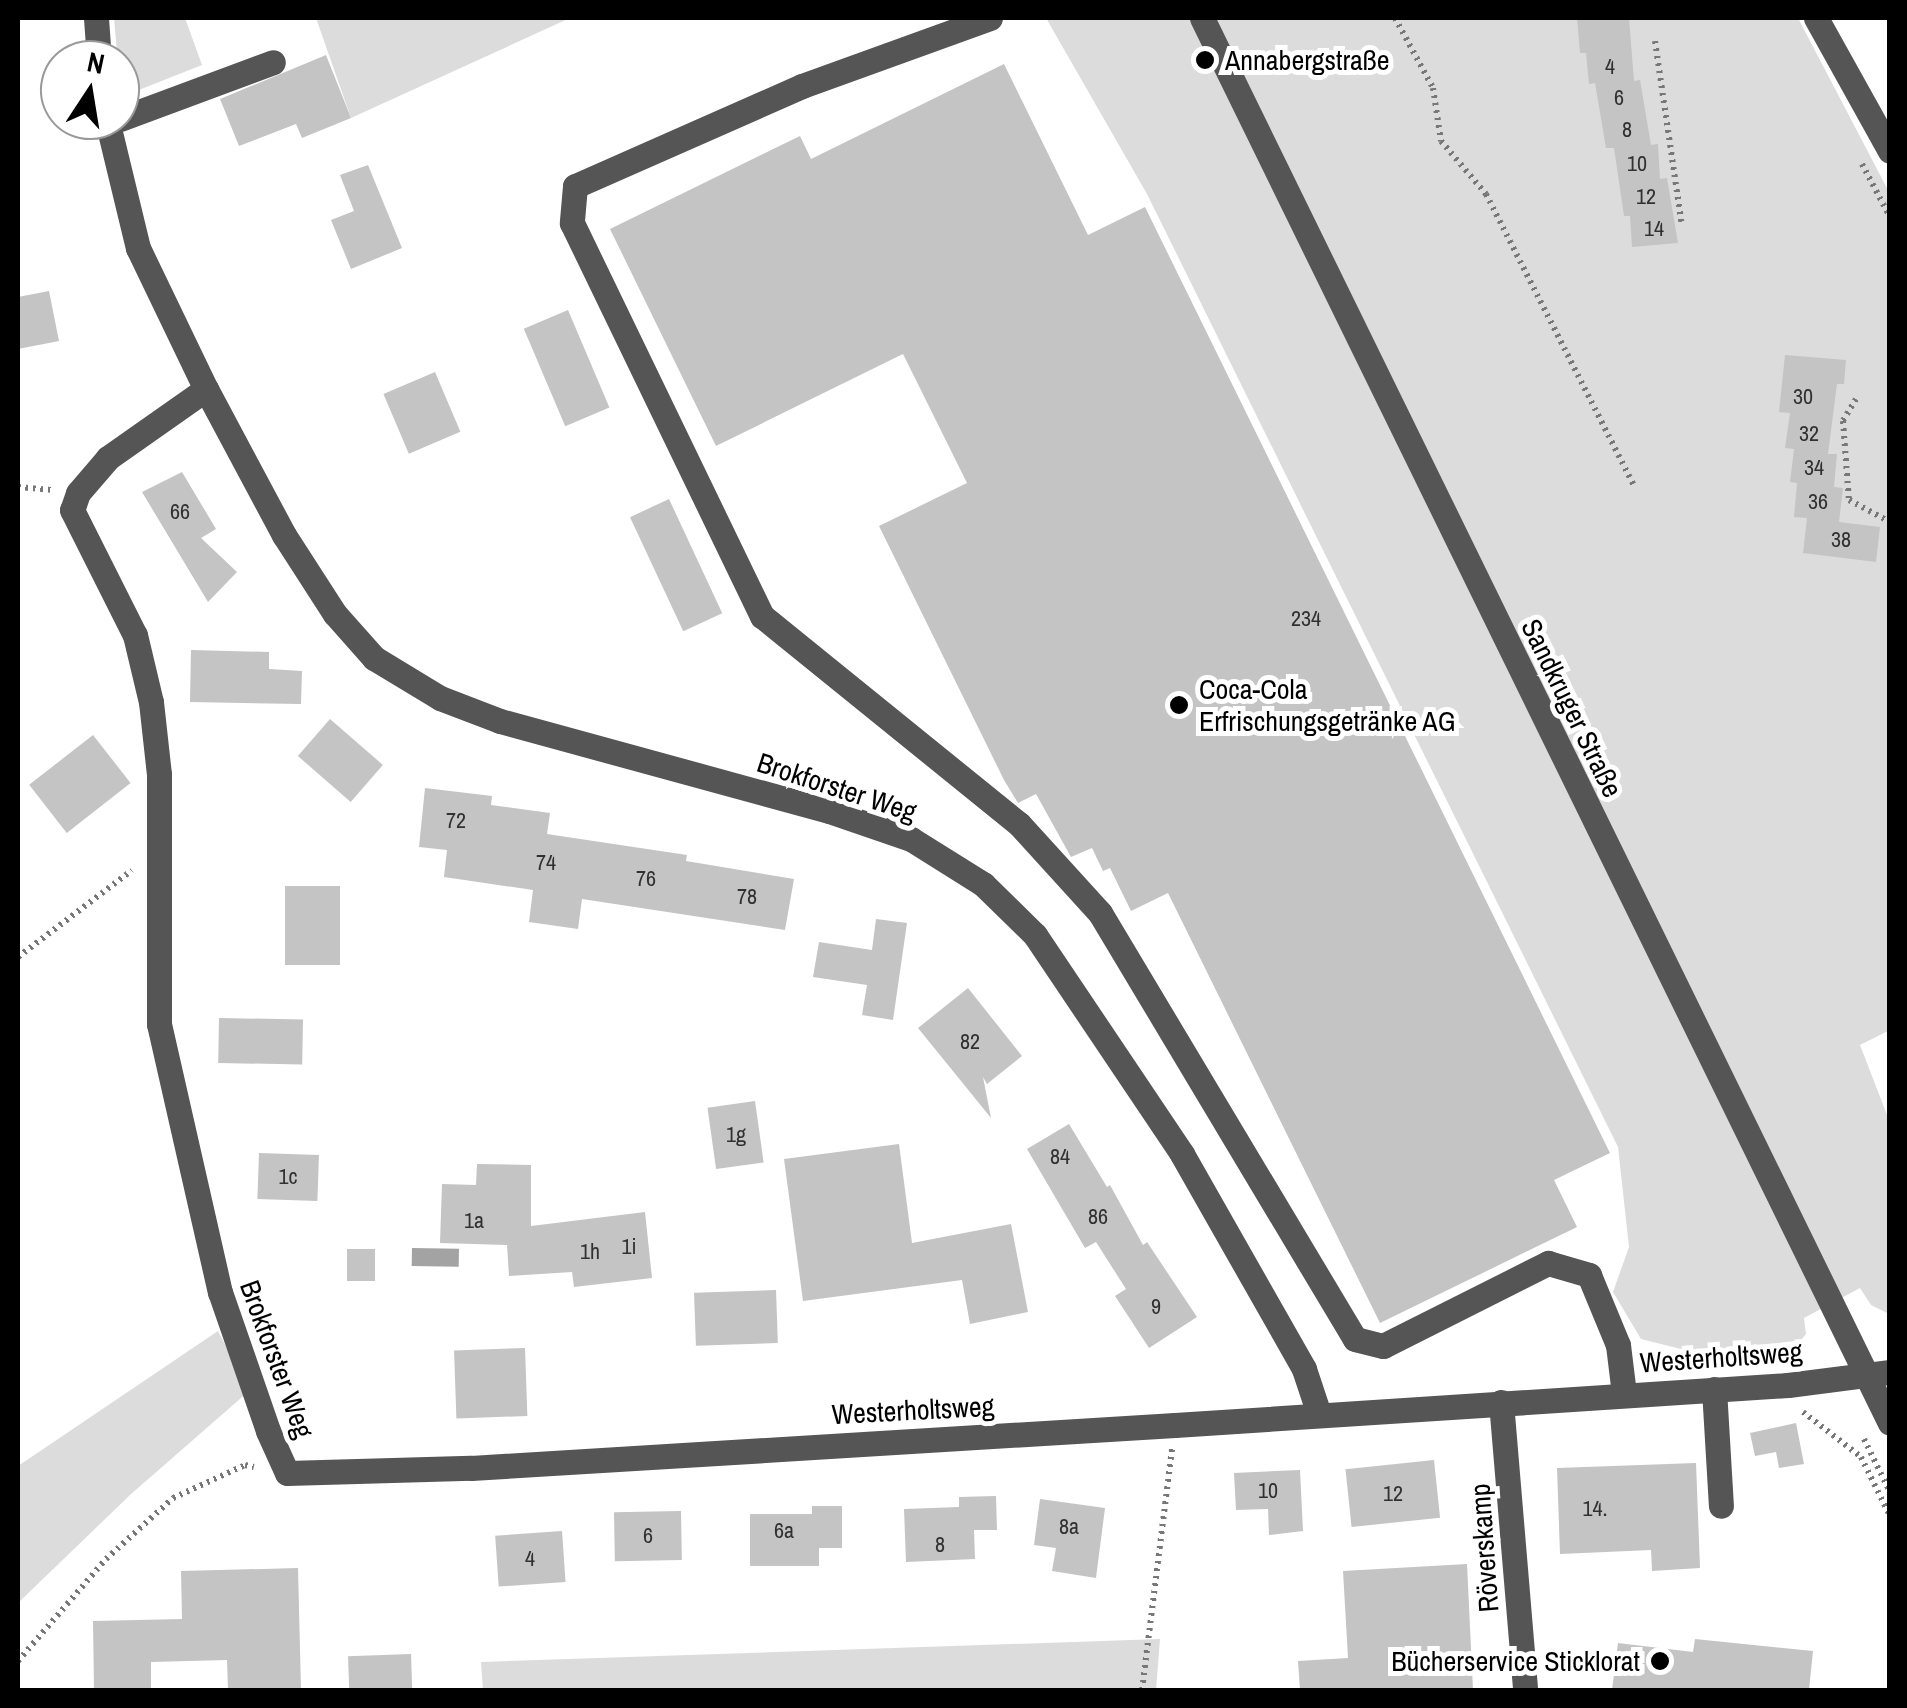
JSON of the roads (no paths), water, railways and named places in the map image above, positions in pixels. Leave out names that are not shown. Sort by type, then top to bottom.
[{"type":"street","points":[[990,18],[802,86],[575,186],[572,223],[762,616],[1019,824],[1100,913],[1355,1339],[1383,1346],[1548,1263],[1589,1274],[1618,1345],[1624,1394]]},
{"type":"street","name":"Sandkruger Straße","points":[[1202,18],[1878,1374],[1890,1424]]},
{"type":"street","points":[[1816,18],[1890,151]]},
{"type":"street","points":[[140,111],[273,62]]},
{"type":"street","name":"Brokforster Weg","points":[[117,140],[138,248],[206,389],[284,535],[336,614],[374,658],[410,682],[500,721],[828,811],[912,839],[983,884],[1035,935],[1182,1154],[1304,1369],[1319,1414]]},
{"type":"street","name":"Brokforster Weg","points":[[206,389],[108,458],[78,493],[72,510],[136,634],[159,774],[159,1024],[220,1292],[268,1432],[288,1473]]},
{"type":"street","name":"Westerholtsweg","points":[[288,1473],[470,1468],[1175,1425],[1788,1385],[1878,1374]]},
{"type":"street","points":[[1714,1389],[1720,1506]]},
{"type":"street","name":"Röverskamp","points":[[1501,1402],[1525,1690]]},
{"type":"place","name":"Annabergstraße","points":[[1205,60]]},
{"type":"place","name":"Coca-Cola Erfrischungsgetränke AG","points":[[1179,705]]},
{"type":"place","name":"Bücherservice Sticklorat","points":[[1660,1661]]}]
